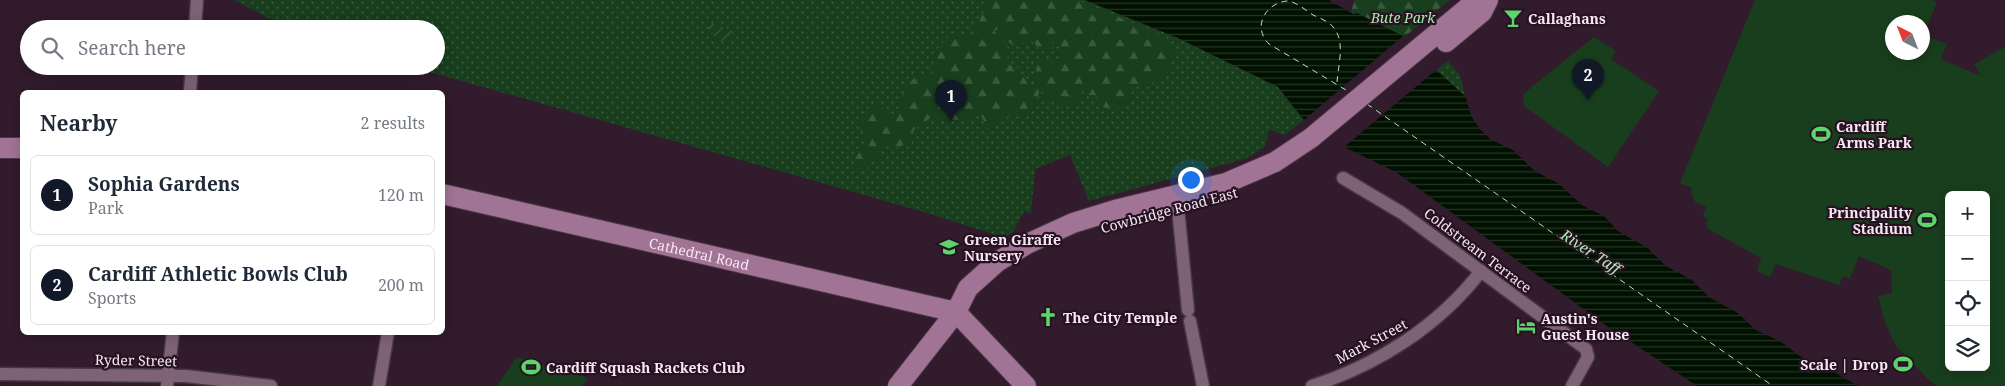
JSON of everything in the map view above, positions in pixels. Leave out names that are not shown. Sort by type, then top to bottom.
[{"type":"main road","name":"Cowbridge Road East","points":[[956,312],[1012,269],[1058,244],[1106,226],[1226,196],[1260,184],[1292,167],[1318,140],[1432,45],[1477,0]]},
{"type":"main road","name":"Cowbridge Road East","points":[[1432,45],[1482,12],[1488,0]]},
{"type":"main road","name":"Cowbridge Road East","points":[[898,386],[956,312],[968,288],[997,262],[1040,237],[1098,215],[1243,177],[1318,140]]},
{"type":"main road","points":[[0,148],[20,148]]},
{"type":"main road","name":"Cathedral Road","points":[[445,195],[956,312]]},
{"type":"main road","points":[[956,312],[1026,386]]},
{"type":"street","points":[[196,20],[197,0]]},
{"type":"street","points":[[190,90],[191,75]]},
{"type":"street","name":"Coldstream Terrace","points":[[1343,178],[1398,210],[1576,341],[1589,353],[1572,386]]},
{"type":"street","points":[[1178,208],[1189,315],[1203,386]]},
{"type":"street","name":"Mark Street","points":[[1312,386],[1358,366],[1412,337],[1451,305],[1481,271]]},
{"type":"street","points":[[168,381],[173,335]]},
{"type":"street","points":[[379,386],[388,335]]},
{"type":"street","name":"Ryder Street","points":[[0,374],[144,375],[168,381],[210,378],[271,386]]},
{"type":"street","points":[[144,375],[153,386]]},
{"type":"green space","points":[[234,0],[1085,0],[1178,38],[1278,87],[1304,120],[1285,135],[1269,130],[1265,147],[1245,159],[1089,201],[1070,155],[1035,169],[1031,214],[1024,211],[1014,231],[1000,241],[993,234],[917,210],[441,75],[445,75],[445,20],[272,20]]},
{"type":"green space","points":[[983,0],[1077,0],[1160,34],[1175,50],[1174,56],[1169,68],[1160,78],[1143,86],[1131,86],[1130,100],[1126,106],[1112,109],[1104,107],[1098,101],[1097,95],[1089,95],[1083,91],[1075,104],[1059,104],[1044,97],[1043,92],[1039,92],[1034,103],[1026,112],[1020,116],[1011,114],[994,129],[987,128],[980,113],[974,117],[962,120],[930,118],[909,134],[911,140],[898,148],[888,140],[878,160],[872,162],[865,171],[857,168],[855,159],[864,144],[860,127],[864,115],[870,110],[881,106],[891,118],[897,117],[901,101],[908,86],[918,75],[933,73],[937,50],[953,33],[965,39],[982,16]],"holes":[[[1059,7],[1061,45],[1059,59],[1051,62],[1045,59],[1041,61],[1036,70],[1034,85],[1030,88],[1018,68],[1006,63],[1009,52],[1008,48],[994,31],[998,29],[1004,39],[1016,47],[1030,39],[1039,48],[1048,49],[1056,38],[1059,38]]]},
{"type":"green space","name":"Bute Park","points":[[1355,0],[1450,0],[1404,37],[1359,25],[1351,11]]},
{"type":"green space","name":"Cardiff Arms Park","points":[[1755,0],[1932,0],[1937,2],[1930,20],[1930,15],[1885,15],[1885,60],[1930,60],[1930,38],[1947,44],[1941,59],[1981,76],[1974,64],[2005,47],[2005,386],[1937,386],[1929,380],[1896,346],[1884,320],[1878,296],[1892,293],[1891,270],[1859,256],[1850,279],[1843,276],[1839,285],[1776,264],[1770,277],[1757,271],[1761,258],[1708,229],[1706,223],[1708,219],[1703,216],[1706,207],[1695,202],[1691,192],[1692,188],[1680,183]]},
{"type":"green space","points":[[710,23],[733,31],[728,44],[718,40],[708,28]]},
{"type":"green space","points":[[1594,37],[1616,51],[1611,59],[1659,91],[1608,167],[1524,106],[1523,94]]},
{"type":"green space","points":[[1448,61],[1460,75],[1465,96],[1436,70]]},
{"type":"green space","name":"Cardiff Squash Rackets Club","points":[[517,357],[588,378],[582,386],[497,386]]},
{"type":"water","points":[[1085,0],[1329,0],[1353,14],[1357,13],[1403,36],[1304,120],[1278,87],[1178,38]]},
{"type":"water","name":"River Taff","points":[[1436,70],[1465,96],[1473,119],[1490,139],[1513,150],[1535,171],[1558,183],[1582,205],[1604,216],[1618,231],[1648,248],[1666,266],[1691,279],[1709,297],[1738,313],[1756,330],[1780,341],[1807,361],[1825,367],[1858,386],[1697,386],[1604,324],[1396,172],[1344,147]]},
{"type":"pier","points":[[1406,35],[1404,41],[1306,122],[1302,122]]},
{"type":"pier","points":[[1434,68],[1438,68],[1342,148],[1342,145]]},
{"type":"pier","points":[[1464,92],[1476,118],[1492,137],[1514,148],[1537,169],[1560,181],[1583,203],[1605,214],[1620,229],[1649,246],[1668,264],[1692,277],[1710,295],[1739,311],[1758,328],[1781,339],[1804,356],[1826,365],[1860,386],[1825,367],[1807,361],[1780,341],[1756,330],[1738,313],[1709,297],[1691,279],[1666,266],[1648,248],[1618,231],[1604,216],[1582,205],[1558,183],[1535,171],[1513,150],[1490,139],[1479,128],[1471,115]]},
{"type":"ferry route","points":[[1337,82],[1340,44],[1333,27],[1290,1],[1282,2],[1269,9],[1264,15],[1261,29],[1269,44],[1351,93]]},
{"type":"ferry route","points":[[1367,104],[1773,386]]},
{"type":"place","name":"Callaghans","points":[[1513,18]]},
{"type":"place","name":"Cardiff Athletic Bowls Club","points":[[1588,100]]},
{"type":"place","name":"Sophia Gardens","points":[[951,121]]},
{"type":"place","name":"Cardiff Arms Park","points":[[1821,134]]},
{"type":"place","name":"Principality Stadium","points":[[1927,220]]},
{"type":"place","name":"Green Giraffe Nursery","points":[[949,247]]},
{"type":"place","name":"The City Temple","points":[[1048,317]]},
{"type":"place","name":"Austin's Guest House","points":[[1526,326]]},
{"type":"place","name":"Scale | Drop","points":[[1903,364]]},
{"type":"place","name":"Cardiff Squash Rackets Club","points":[[531,367]]}]
